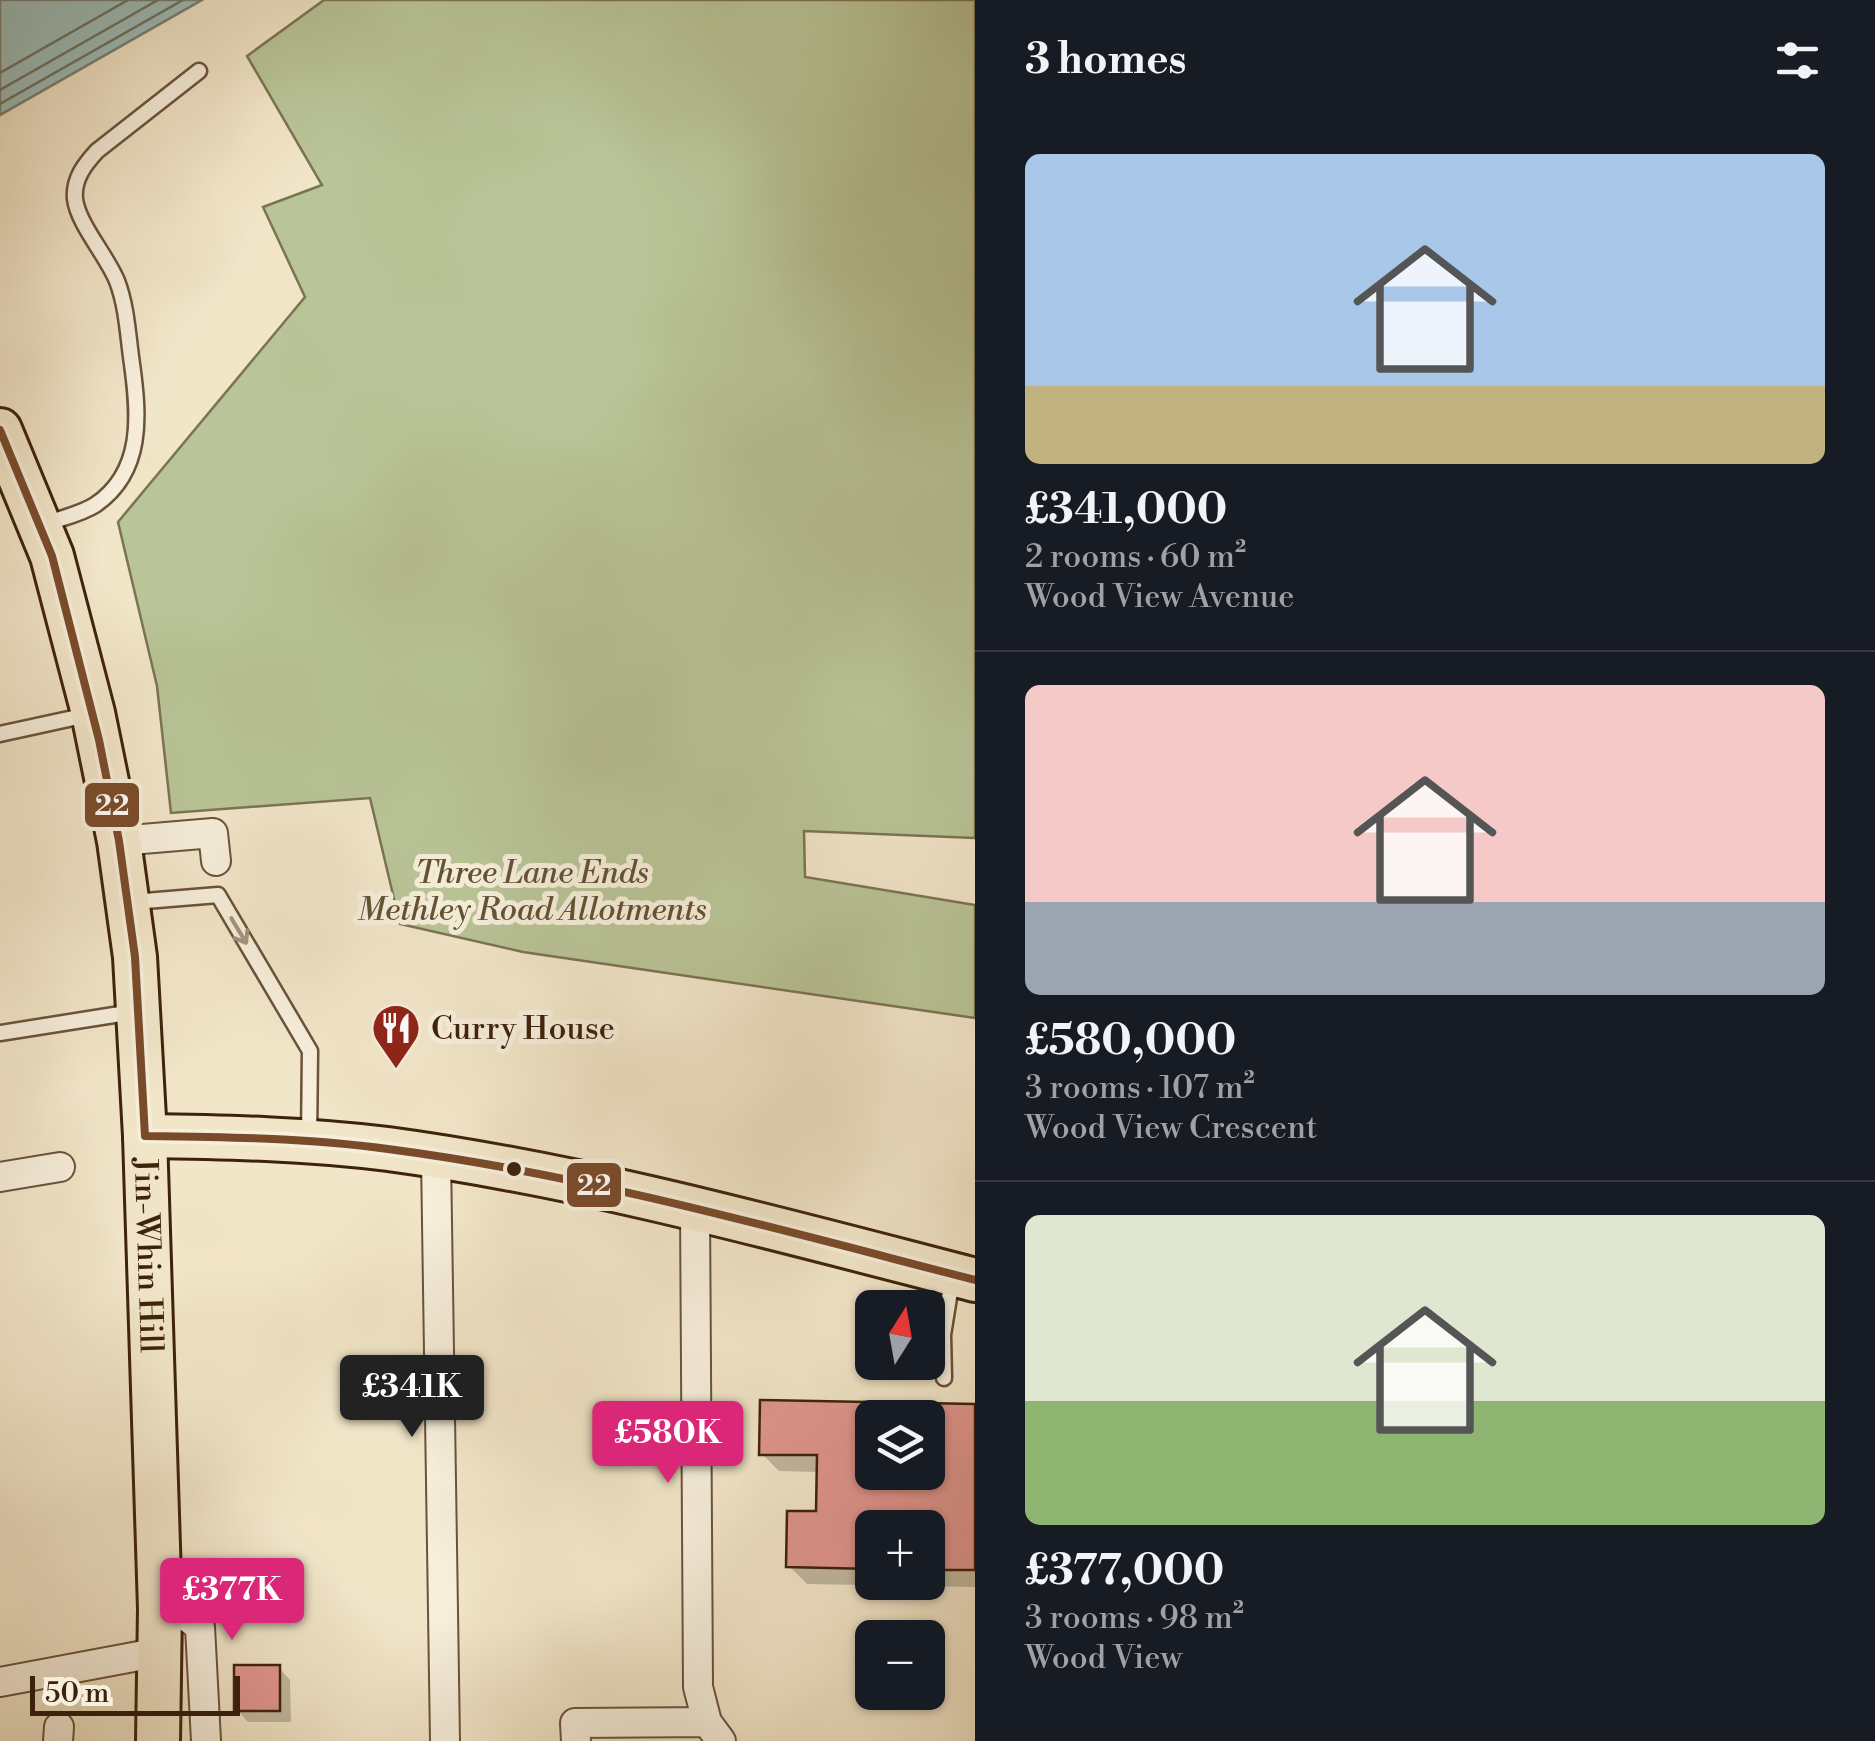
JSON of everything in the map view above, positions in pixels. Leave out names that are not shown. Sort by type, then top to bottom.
[{"type":"main road","name":"Jin-Whin Hill","points":[[0,430],[52,556],[92,714],[128,902],[145,1136],[160,1609],[158,1741]]},
{"type":"main road","points":[[145,1136],[308,1141],[436,1156],[695,1207],[964,1277]]},
{"type":"street","points":[[119,842],[213,833],[216,861]]},
{"type":"street","points":[[436,1156],[445,1741]]},
{"type":"street","points":[[0,1177],[60,1168]]},
{"type":"street","points":[[576,1732],[714,1731],[698,1687],[695,1207]]},
{"type":"street","points":[[160,1609],[186,1616],[200,1628],[206,1741]]},
{"type":"street","points":[[0,1682],[160,1652]]},
{"type":"lane","points":[[40,526],[85,510],[106,496],[123,476],[136,437],[133,372],[121,292],[77,205],[77,180],[97,151],[200,71]]},
{"type":"lane","points":[[0,734],[92,714]]},
{"type":"lane","points":[[128,902],[218,895],[310,1051],[308,1141]]},
{"type":"lane","points":[[0,1032],[138,1011]]},
{"type":"lane","points":[[945,1333],[964,1277]]},
{"type":"green space","name":"Three Lane Ends Methley Road Allotments","points":[[324,0],[975,0],[975,838],[804,831],[805,877],[975,905],[975,1018],[523,952],[400,924],[370,798],[171,813],[157,686],[118,522],[305,297],[263,207],[322,185],[247,56]]},
{"type":"water","points":[[0,0],[202,0],[0,115]]},
{"type":"building","points":[[760,1400],[855,1402],[855,1490],[945,1490],[945,1403],[975,1404],[975,1570],[945,1570],[945,1510],[855,1510],[855,1569],[786,1567],[787,1511],[816,1511],[817,1455],[759,1455]]},
{"type":"building","points":[[234,1665],[280,1665],[280,1711],[234,1711]]},
{"type":"transit line","name":"22","points":[[0,430],[52,556],[99,740],[119,841],[135,957],[145,1136],[328,1142],[462,1160],[683,1206],[975,1280]]},
{"type":"place","name":"Curry House","points":[[396,1070]]}]
